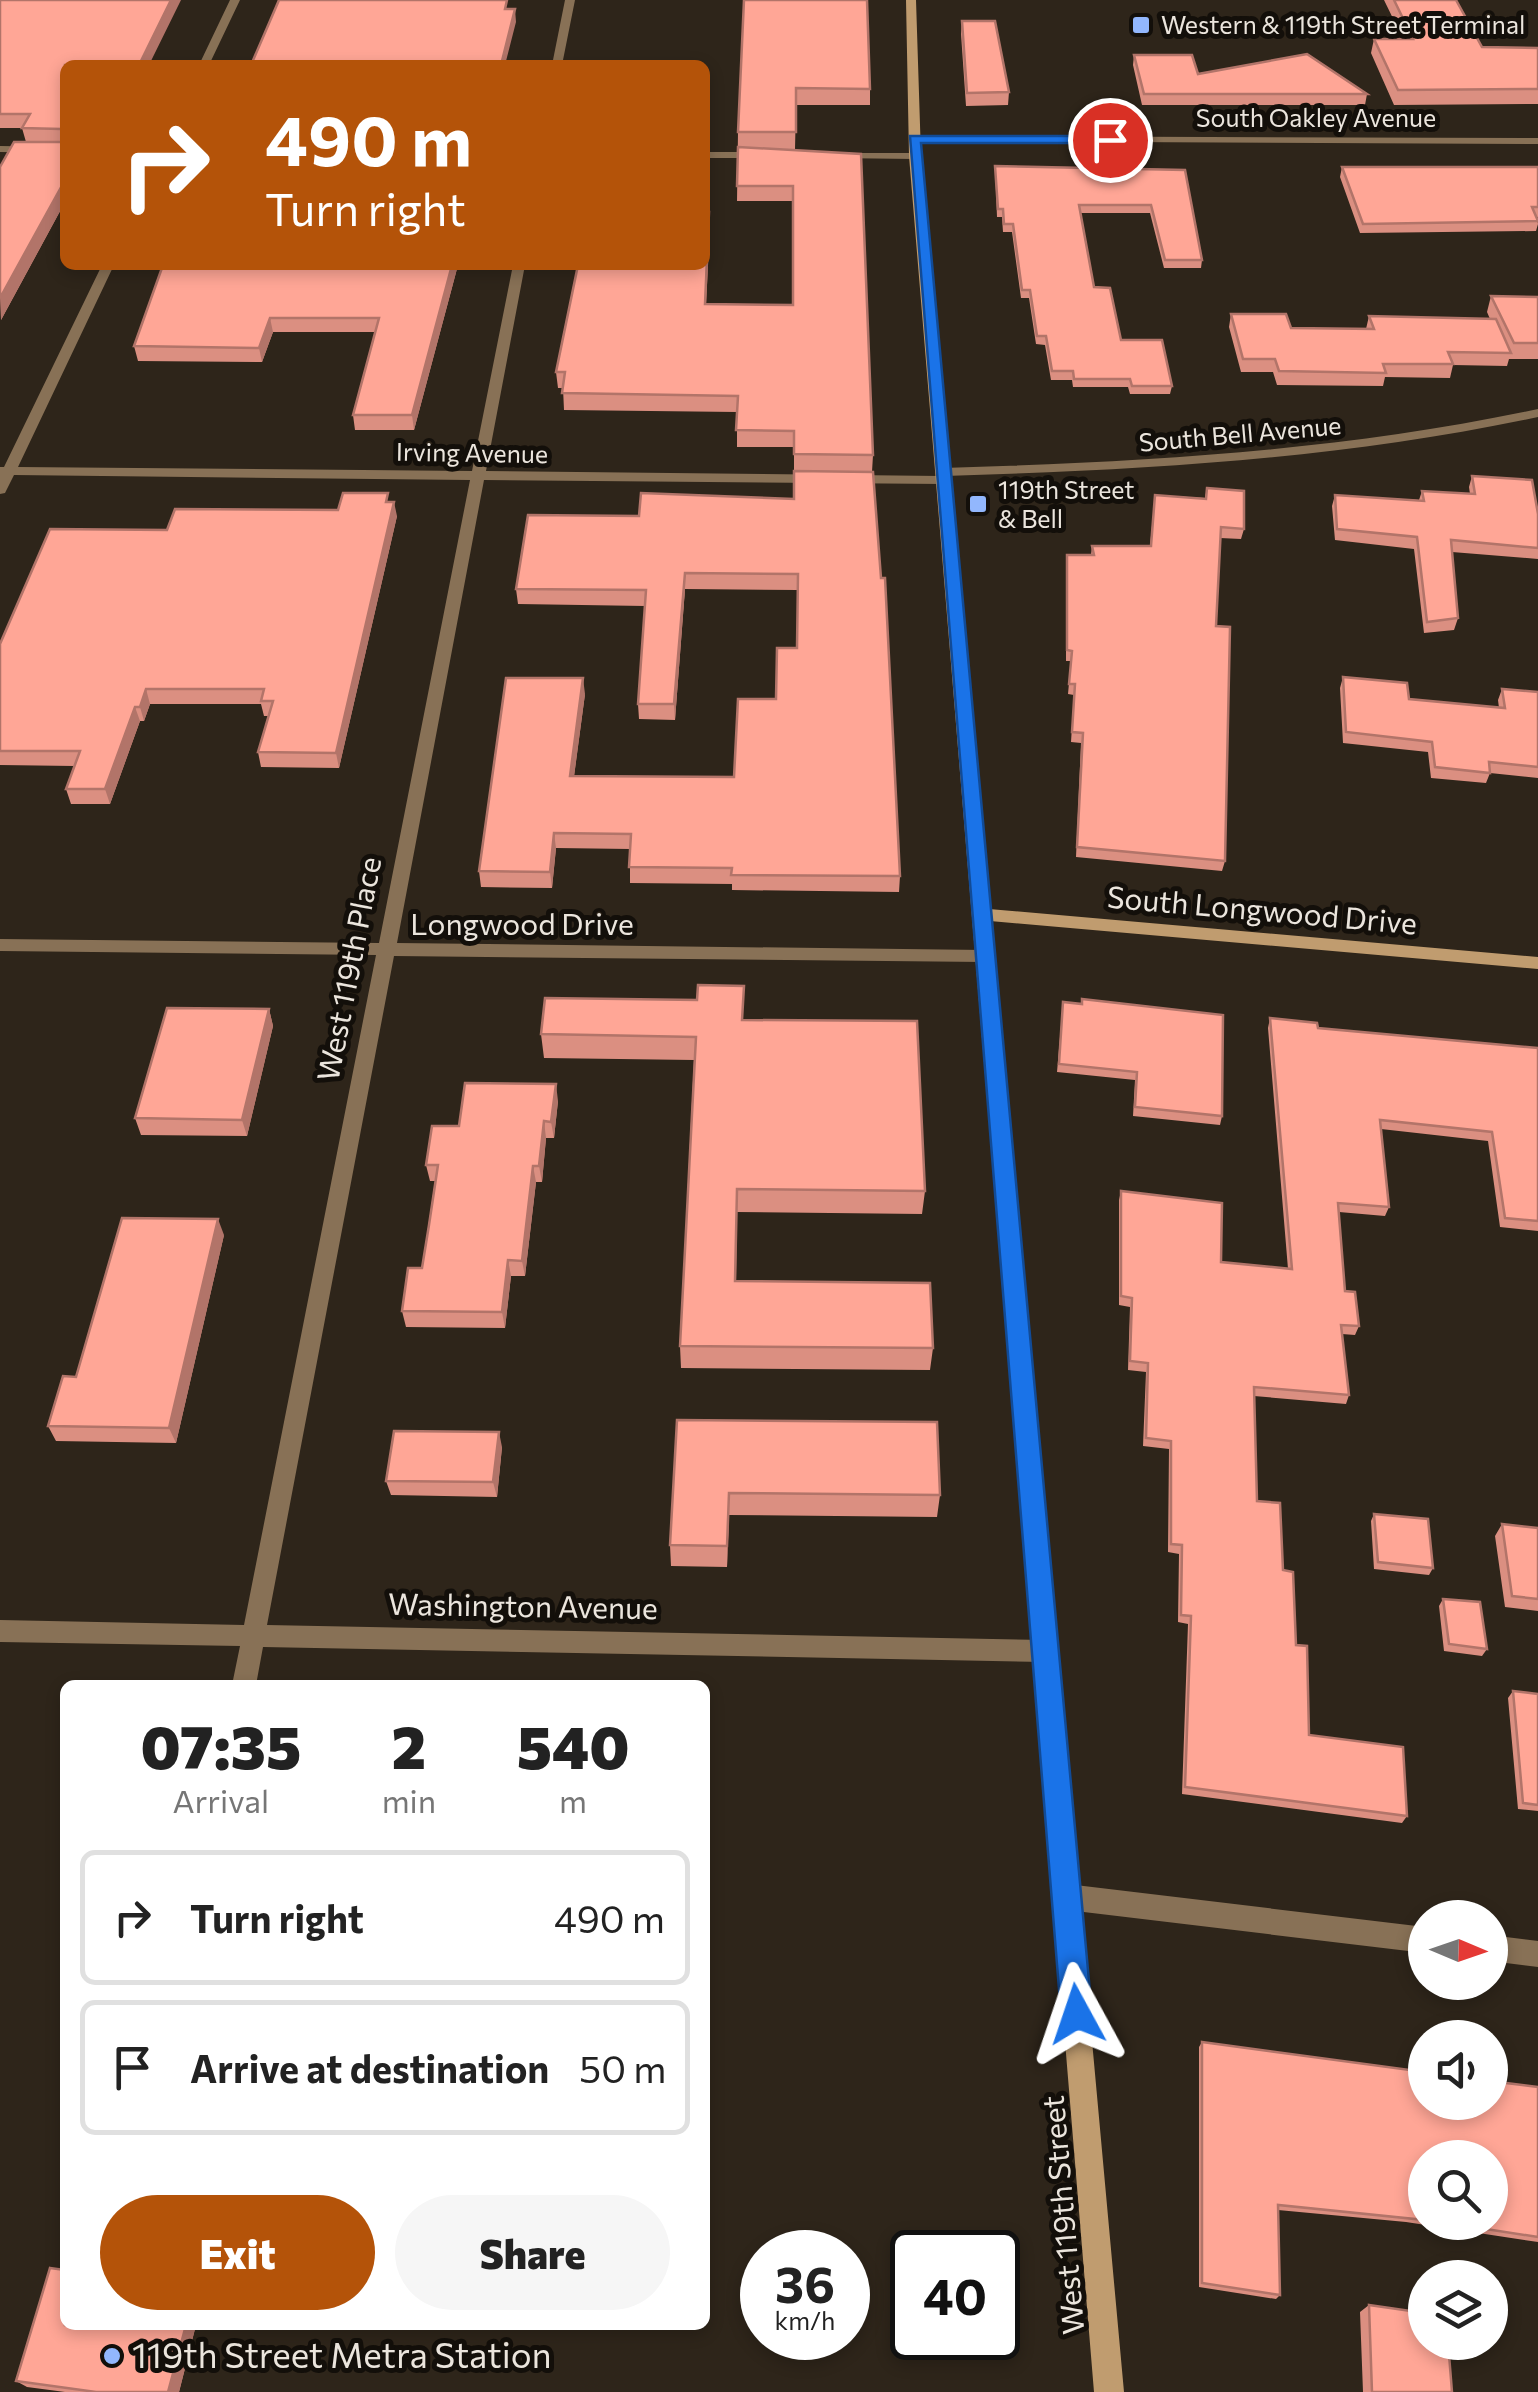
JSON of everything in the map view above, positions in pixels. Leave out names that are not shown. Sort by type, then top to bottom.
[{"type":"street","points":[[206,60],[235,0]]},
{"type":"street","points":[[558,60],[570,0]]},
{"type":"street","name":"West 119th Street","points":[[910,0],[915,148],[1109,2392]]},
{"type":"street","name":"South Oakley Avenue","points":[[823,156],[915,148],[1538,140]]},
{"type":"street","points":[[0,150],[60,150]]},
{"type":"street","points":[[710,155],[784,156]]},
{"type":"street","points":[[0,490],[4,471],[105,270]]},
{"type":"street","name":"West 119th Place","points":[[245,1680],[518,270]]},
{"type":"street","name":"South Bell Avenue","points":[[943,476],[1290,454],[1440,434],[1538,412]]},
{"type":"street","name":"Irving Avenue","points":[[4,471],[943,476]]},
{"type":"street","name":"South Longwood Drive","points":[[981,914],[1538,963]]},
{"type":"street","name":"Longwood Drive","points":[[0,945],[984,956]]},
{"type":"street","name":"Washington Avenue","points":[[0,1631],[1045,1651]]},
{"type":"street","points":[[1067,1897],[1408,1938]]},
{"type":"street","points":[[1508,1950],[1538,1954]]},
{"type":"building","points":[[0,0],[171,0],[141,60],[60,60],[60,129],[22,128],[30,114],[0,114]]},
{"type":"building","points":[[279,0],[507,0],[505,9],[515,9],[502,60],[253,60]]},
{"type":"building","points":[[744,0],[867,0],[870,89],[796,88],[796,132],[738,132]]},
{"type":"building","points":[[1394,0],[1456,0],[1482,47],[1538,48],[1538,89],[1398,90],[1374,39],[1413,39]]},
{"type":"building","points":[[962,21],[995,21],[1009,92],[967,93]]},
{"type":"building","points":[[1307,54],[1367,94],[1144,94],[1134,55],[1192,55],[1198,74]]},
{"type":"building","points":[[14,142],[60,142],[60,189],[0,298],[0,167]]},
{"type":"building","points":[[738,147],[861,154],[873,455],[794,454],[794,431],[736,430],[738,396],[562,393],[565,372],[556,372],[577,270],[706,270],[705,304],[793,305],[793,186],[737,186]]},
{"type":"building","points":[[995,166],[1185,170],[1202,260],[1165,260],[1151,205],[1079,205],[1094,287],[1110,288],[1121,340],[1162,340],[1172,386],[1132,386],[1130,379],[1074,379],[1073,371],[1052,371],[1046,336],[1037,336],[1030,290],[1022,290],[1013,224],[1004,224],[1003,209],[998,209]]},
{"type":"building","points":[[1342,167],[1538,167],[1538,207],[1532,207],[1538,221],[1363,224]]},
{"type":"building","points":[[161,270],[451,270],[412,415],[353,415],[379,318],[270,318],[259,348],[134,346]]},
{"type":"building","points":[[1491,296],[1538,297],[1538,343],[1514,343]]},
{"type":"building","points":[[1231,314],[1286,314],[1291,328],[1374,329],[1369,316],[1496,319],[1511,353],[1448,352],[1453,364],[1383,364],[1386,373],[1279,371],[1275,359],[1243,359]]},
{"type":"building","points":[[794,471],[873,472],[881,578],[885,578],[900,876],[731,875],[732,868],[629,867],[631,834],[554,833],[550,872],[479,871],[506,678],[583,678],[570,776],[734,777],[738,699],[776,699],[777,648],[797,648],[798,574],[685,573],[674,704],[638,704],[646,590],[516,589],[528,515],[639,516],[641,493],[794,499]]},
{"type":"building","points":[[1472,476],[1532,480],[1538,548],[1451,540],[1458,618],[1427,622],[1417,537],[1337,529],[1335,495],[1424,501],[1422,491],[1475,494]]},
{"type":"building","points":[[1207,488],[1244,491],[1244,529],[1221,527],[1216,626],[1230,627],[1225,861],[1077,847],[1083,733],[1072,732],[1075,684],[1069,684],[1072,651],[1067,650],[1067,555],[1094,555],[1092,546],[1151,546],[1155,495],[1206,499]]},
{"type":"building","points":[[343,493],[388,493],[386,502],[394,502],[336,753],[258,752],[273,701],[261,701],[264,689],[146,689],[140,707],[135,707],[105,789],[66,789],[80,751],[0,751],[0,644],[50,529],[167,530],[175,509],[338,510]]},
{"type":"building","points":[[1343,677],[1407,683],[1409,699],[1505,708],[1502,689],[1538,692],[1538,767],[1489,762],[1490,773],[1435,767],[1432,742],[1346,732]]},
{"type":"building","points":[[698,985],[744,986],[742,1020],[917,1021],[925,1191],[737,1189],[735,1281],[930,1283],[933,1348],[680,1346],[696,1037],[541,1034],[545,998],[697,1000]]},
{"type":"building","points":[[1082,999],[1223,1015],[1222,1116],[1135,1107],[1137,1072],[1059,1064],[1063,1002],[1082,1004]]},
{"type":"building","points":[[167,1008],[269,1009],[242,1120],[135,1118]]},
{"type":"building","points":[[1270,1018],[1317,1023],[1318,1028],[1538,1048],[1538,1221],[1505,1218],[1492,1132],[1380,1120],[1389,1207],[1338,1203],[1345,1291],[1355,1292],[1359,1326],[1341,1325],[1349,1395],[1254,1387],[1257,1501],[1280,1503],[1283,1570],[1293,1572],[1296,1645],[1307,1646],[1309,1735],[1403,1747],[1407,1816],[1185,1787],[1191,1616],[1181,1615],[1182,1545],[1171,1544],[1171,1441],[1146,1438],[1148,1363],[1130,1361],[1132,1298],[1121,1296],[1121,1191],[1222,1203],[1221,1262],[1292,1269]]},
{"type":"building","points":[[465,1083],[556,1084],[551,1122],[544,1121],[539,1166],[533,1166],[522,1261],[508,1260],[502,1312],[402,1311],[408,1268],[422,1268],[429,1225],[438,1165],[426,1165],[432,1126],[459,1126]]},
{"type":"building","points":[[122,1218],[218,1219],[169,1428],[48,1426],[63,1376],[76,1377]]},
{"type":"building","points":[[677,1420],[937,1422],[940,1495],[729,1493],[727,1546],[670,1545]]},
{"type":"building","points":[[394,1431],[499,1432],[493,1482],[386,1481]]},
{"type":"building","points":[[1374,1514],[1428,1519],[1433,1568],[1378,1562]]},
{"type":"building","points":[[1502,1524],[1538,1528],[1538,1599],[1512,1596]]},
{"type":"building","points":[[1443,1599],[1480,1602],[1487,1649],[1449,1644]]},
{"type":"building","points":[[1513,1691],[1538,1694],[1538,1805],[1523,1803]]},
{"type":"building","points":[[1202,2042],[1408,2070],[1408,2120],[1508,2120],[1508,2083],[1538,2087],[1538,2237],[1508,2232],[1508,2140],[1408,2140],[1408,2218],[1278,2205],[1280,2295],[1202,2283]]},
{"type":"building","name":"119th Street Metra Station","points":[[50,2268],[60,2269],[60,2330],[185,2330],[168,2392],[96,2392],[16,2381]]},
{"type":"building","points":[[1369,2305],[1408,2311],[1408,2360],[1449,2360],[1452,2392],[1372,2392]]},
{"type":"place","name":"Western & 119th Street Terminal","points":[[1141,25]]},
{"type":"place","name":"119th Street & Bell","points":[[978,504]]},
{"type":"place","name":"119th Street Metra Station","points":[[112,2356]]},
{"type":"route","points":[[1077,2014],[915,139],[1110,140]]}]
